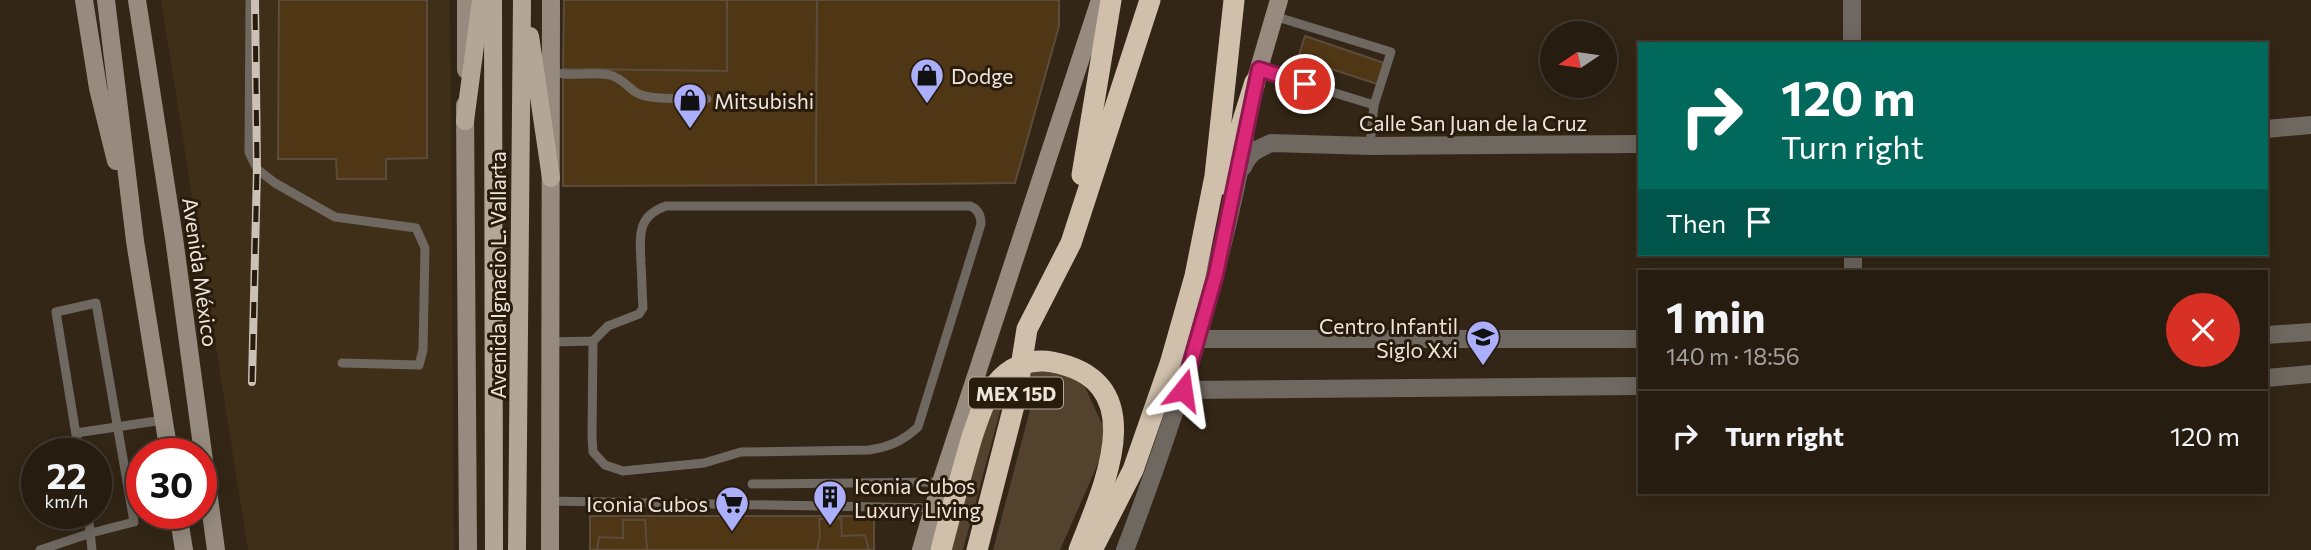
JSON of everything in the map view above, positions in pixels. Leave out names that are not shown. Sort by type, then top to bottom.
[{"type":"highway","points":[[1071,243],[1111,0]]},
{"type":"highway","name":"MEX 15D","points":[[977,550],[1016,398],[1027,328],[1071,243],[1150,0]]},
{"type":"highway","points":[[1195,276],[1215,176],[1234,0]]},
{"type":"highway","points":[[1092,550],[1133,470],[1170,364],[1257,76]]},
{"type":"highway","points":[[941,550],[980,413],[995,385],[1010,370],[1026,362],[1048,361],[1069,365],[1103,389],[1114,416],[1114,443],[1108,472],[1079,550]]},
{"type":"highway","points":[[929,550],[964,464]]},
{"type":"highway","points":[[1110,516],[1111,550]]},
{"type":"main road","points":[[84,0],[98,88],[135,241]]},
{"type":"main road","points":[[106,0],[135,241],[166,438]]},
{"type":"main road","name":"Avenida México","points":[[137,0],[174,238],[216,550]]},
{"type":"main road","points":[[145,0],[157,78],[174,238]]},
{"type":"main road","name":"Avenida Ignacio L. Vallarta","points":[[466,0],[468,550]]},
{"type":"main road","points":[[465,121],[481,0]]},
{"type":"main road","name":"Avenida Ignacio L. Vallarta","points":[[494,0],[494,550]]},
{"type":"main road","points":[[523,0],[551,178]]},
{"type":"main road","name":"Avenida Ignacio L. Vallarta","points":[[517,550],[523,0]]},
{"type":"main road","points":[[550,550],[551,0]]},
{"type":"main road","points":[[921,550],[1100,0]]},
{"type":"main road","points":[[1257,76],[1277,8]]},
{"type":"main road","points":[[181,529],[184,550]]},
{"type":"street","points":[[1852,0],[1852,42]]},
{"type":"street","points":[[1125,550],[1183,390],[1216,274],[1257,76]]},
{"type":"street","points":[[2268,129],[2311,125]]},
{"type":"street","name":"Calle San Juan de la Cruz","points":[[1238,176],[1248,156],[1271,144],[1638,144]]},
{"type":"street","points":[[2268,335],[2311,332]]},
{"type":"street","points":[[1197,339],[1638,339]]},
{"type":"street","points":[[2268,378],[2311,374]]},
{"type":"street","points":[[1183,390],[1638,386]]},
{"type":"lane","points":[[250,0],[249,152],[257,169],[335,217],[416,228],[425,248],[423,350],[419,365],[342,363]]},
{"type":"lane","points":[[1277,8],[1391,52],[1374,105],[1370,146]]},
{"type":"lane","points":[[551,71],[563,76],[609,75],[625,82],[635,93],[645,96],[707,99]]},
{"type":"lane","points":[[1257,76],[1374,105]]},
{"type":"lane","points":[[551,342],[593,341],[608,326],[639,314],[643,308],[640,233],[648,215],[658,208],[970,206],[981,216],[981,224],[918,427],[906,439],[887,447],[869,450],[741,452],[704,463],[623,471],[604,465],[593,452],[593,341]]},
{"type":"lane","points":[[40,550],[135,522],[96,303],[56,312],[77,438]]},
{"type":"lane","points":[[76,433],[163,420]]},
{"type":"lane","points":[[752,484],[941,482]]},
{"type":"lane","points":[[550,501],[933,508]]},
{"type":"lane","points":[[90,529],[92,550]]},
{"type":"shaded area","points":[[161,0],[450,0],[454,550],[248,550]]},
{"type":"shaded area","points":[[1049,371],[1067,375],[1085,387],[1103,426],[1104,450],[1060,550],[993,550],[1034,395],[1006,389],[963,550],[947,550],[967,466],[999,387],[1032,372]]},
{"type":"building","points":[[279,0],[427,0],[427,158],[386,159],[386,179],[337,179],[336,159],[278,159]]},
{"type":"building","points":[[564,0],[727,0],[727,71],[563,69]]},
{"type":"building","name":"Mitsubishi","points":[[727,0],[817,0],[816,185],[563,186],[563,69],[727,71]]},
{"type":"building","name":"Dodge","points":[[817,0],[1059,0],[1059,26],[1015,183],[816,185]]},
{"type":"building","points":[[1305,36],[1384,63],[1377,84],[1298,58]]},
{"type":"building","name":"Iconia Cubos","points":[[590,516],[874,516],[874,550],[590,550]]},
{"type":"building","name":"Iconia Cubos Luxury Living","points":[[841,518],[842,536],[865,535],[869,550],[817,550],[819,519]]},
{"type":"building","points":[[623,520],[645,520],[647,550],[597,550],[599,537],[623,538]]},
{"type":"railway","points":[[252,382],[257,169],[255,0]]},
{"type":"place","name":"Dodge","points":[[927,105]]},
{"type":"place","name":"Mitsubishi","points":[[690,130]]},
{"type":"place","name":"Centro Infantil Siglo Xxi","points":[[1483,367]]},
{"type":"place","name":"Iconia Cubos Luxury Living","points":[[830,527]]},
{"type":"place","name":"Iconia Cubos","points":[[732,533]]},
{"type":"route","points":[[1183,390],[1216,274],[1259,69],[1305,84]]}]
